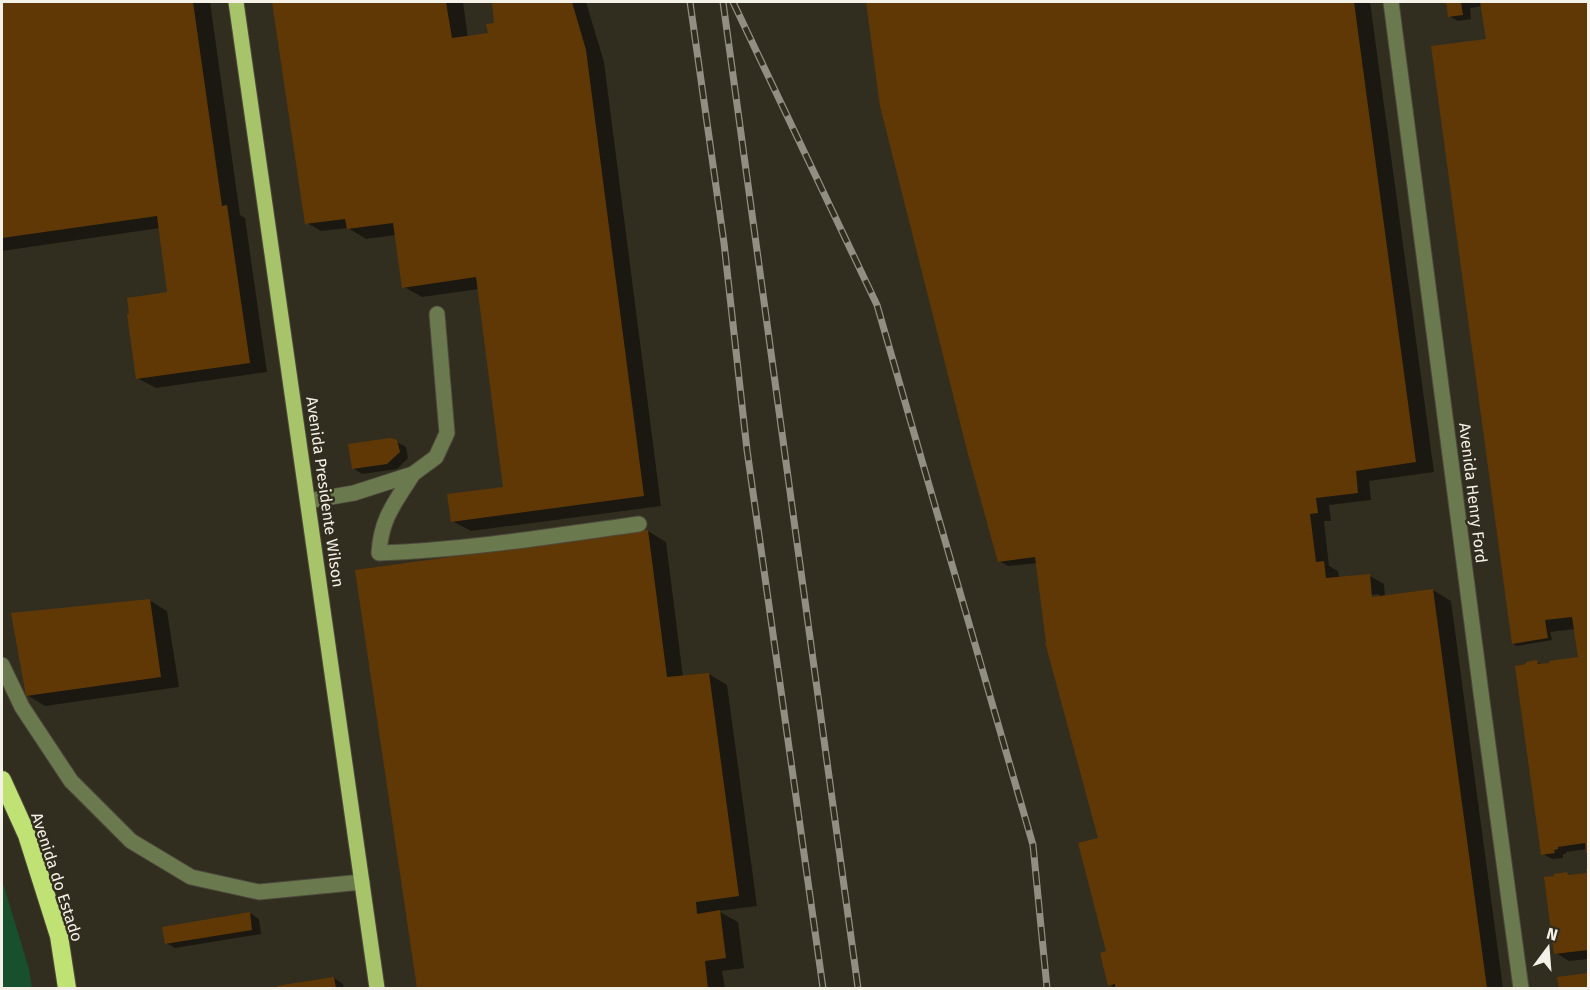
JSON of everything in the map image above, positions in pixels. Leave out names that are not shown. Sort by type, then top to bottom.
[{"type":"highway","name":"Avenida do Estado","points":[[2,780],[27,835],[58,936],[67,988]]},
{"type":"main road","name":"Avenida Presidente Wilson","points":[[236,2],[377,988]]},
{"type":"street","name":"Avenida Henry Ford","points":[[1391,2],[1521,988]]},
{"type":"street","points":[[308,501],[354,493],[413,474],[436,457],[447,433],[437,314]]},
{"type":"street","points":[[413,474],[386,516],[380,536],[379,554],[488,545],[639,524]]},
{"type":"street","points":[[2,665],[22,707],[71,781],[131,841],[191,877],[259,892],[362,882]]},
{"type":"shaded area","points":[[2,880],[29,969],[32,988],[2,988]]},
{"type":"building","points":[[2,2],[193,2],[222,206],[227,205],[250,363],[136,379],[127,298],[167,292],[157,216],[2,238]]},
{"type":"building","points":[[272,2],[446,2],[452,38],[488,33],[486,24],[494,23],[492,2],[572,2],[586,50],[644,496],[451,522],[447,494],[503,487],[476,277],[402,288],[393,223],[347,229],[345,219],[305,224]]},
{"type":"building","points":[[866,2],[1354,2],[1416,462],[1356,471],[1358,493],[1316,498],[1318,513],[1310,514],[1316,562],[1324,561],[1326,578],[1370,574],[1372,597],[1433,589],[1487,988],[1115,988],[1115,984],[1108,986],[1100,953],[1106,951],[1078,843],[1098,838],[1045,642],[1035,557],[998,562],[968,454],[880,106]]},
{"type":"building","points":[[1446,2],[1461,2],[1463,15],[1448,17]]},
{"type":"building","points":[[1480,2],[1588,2],[1588,853],[1586,853],[1585,843],[1558,847],[1554,850],[1555,853],[1541,855],[1515,666],[1537,660],[1538,664],[1578,657],[1572,617],[1545,620],[1548,638],[1512,644],[1431,46],[1486,39]]},
{"type":"building","points":[[390,438],[397,440],[400,452],[387,464],[352,469],[348,444]]},
{"type":"building","points":[[648,530],[667,677],[709,673],[739,896],[696,902],[697,914],[720,910],[726,958],[705,961],[708,988],[417,988],[355,570]]},
{"type":"building","points":[[150,599],[161,677],[26,696],[11,613]]},
{"type":"building","points":[[1586,869],[1588,869],[1588,950],[1554,954],[1544,877],[1567,872],[1568,875],[1587,873]]},
{"type":"building","points":[[250,912],[252,930],[165,944],[162,927]]},
{"type":"building","points":[[1588,973],[1588,988],[1559,988],[1557,977]]},
{"type":"building","points":[[334,977],[336,988],[278,988],[277,986]]},
{"type":"railway","points":[[690,2],[724,243],[747,450],[823,988]]},
{"type":"railway","points":[[723,2],[858,988]]},
{"type":"railway","points":[[733,2],[877,305],[1033,845],[1047,988]]}]
